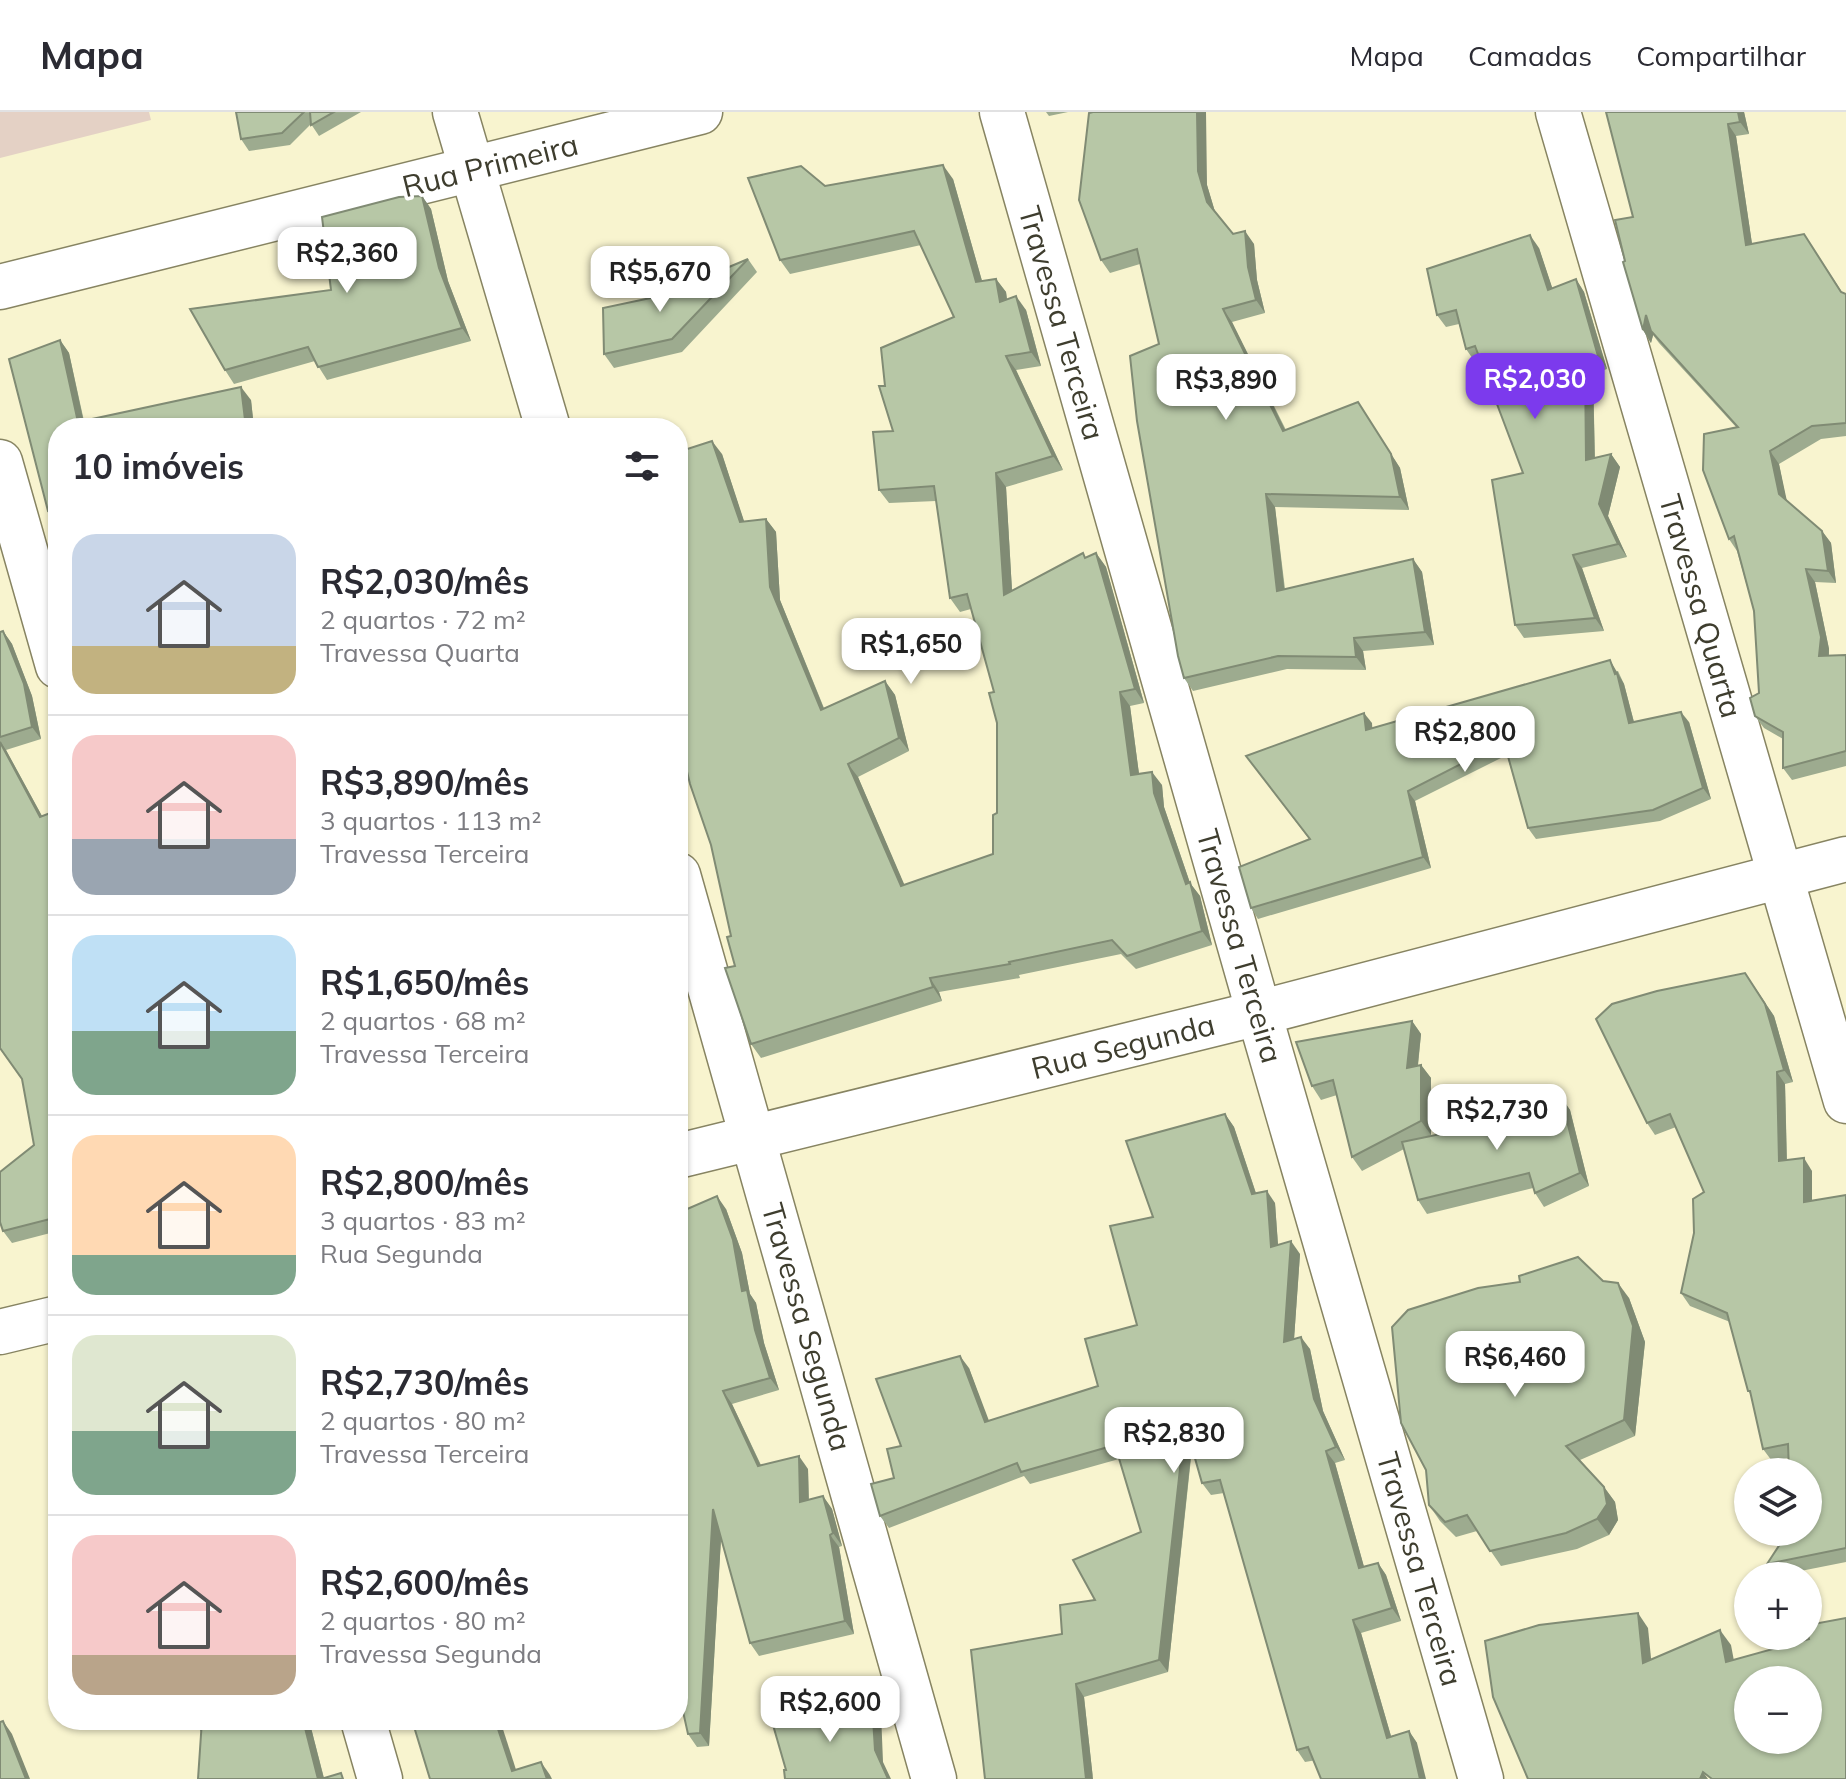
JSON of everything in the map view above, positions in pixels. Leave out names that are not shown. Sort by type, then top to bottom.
[{"type":"street","points":[[455,112],[545,418]]},
{"type":"street","name":"Rua Primeira","points":[[0,287],[700,112]]},
{"type":"street","name":"Travessa Terceira","points":[[1002,112],[1481,1779]]},
{"type":"street","name":"Travessa Quarta","points":[[1558,112],[1846,1101]]},
{"type":"street","points":[[0,462],[48,631]]},
{"type":"street","name":"Rua Segunda","points":[[688,1153],[1259,1013],[1846,859]]},
{"type":"street","name":"Travessa Segunda","points":[[688,909],[934,1779]]},
{"type":"street","points":[[0,1332],[48,1320]]},
{"type":"street","points":[[366,1730],[380,1779]]},
{"type":"shaded area","points":[[0,112],[149,112],[151,120],[0,158]]},
{"type":"building","points":[[236,112],[304,112],[282,133],[241,139]]},
{"type":"building","points":[[310,112],[334,112],[311,125]]},
{"type":"building","points":[[1197,112],[1198,171],[1207,202],[1233,234],[1245,231],[1248,267],[1256,300],[1223,309],[1283,431],[1358,402],[1391,454],[1400,497],[1266,494],[1277,591],[1413,559],[1425,632],[1354,638],[1356,657],[1278,656],[1184,678],[1137,421],[1130,356],[1159,344],[1137,249],[1101,260],[1079,200],[1089,113]]},
{"type":"building","points":[[1606,112],[1738,112],[1740,122],[1728,124],[1746,245],[1804,234],[1841,292],[1846,294],[1846,423],[1812,426],[1770,451],[1779,494],[1822,531],[1828,571],[1806,569],[1821,637],[1819,656],[1846,655],[1846,751],[1783,768],[1783,732],[1755,716],[1750,698],[1759,693],[1754,611],[1734,536],[1729,539],[1703,470],[1704,434],[1738,427],[1651,331],[1646,315],[1643,330],[1623,262],[1615,220],[1633,217]]},
{"type":"building","points":[[943,165],[976,282],[996,279],[1000,302],[1016,296],[1031,352],[1006,356],[1053,456],[996,473],[1004,595],[1083,553],[1085,558],[1096,553],[1135,689],[1120,692],[1131,775],[1152,772],[1154,793],[1186,884],[1190,882],[1202,931],[1127,956],[1112,940],[1010,964],[930,978],[933,987],[751,1044],[725,968],[735,966],[727,937],[731,936],[711,845],[688,776],[688,449],[712,441],[740,522],[766,519],[770,587],[821,710],[885,681],[899,738],[848,764],[901,886],[993,854],[993,815],[997,813],[997,723],[989,693],[994,692],[967,594],[950,598],[934,486],[879,490],[873,432],[893,431],[879,386],[885,386],[881,348],[954,317],[914,231],[780,260],[748,178],[801,166],[825,186]]},
{"type":"building","points":[[422,196],[439,268],[462,328],[318,367],[308,347],[225,370],[190,309],[331,290],[322,217],[399,197]]},
{"type":"building","points":[[1530,235],[1548,290],[1576,279],[1598,356],[1585,361],[1586,460],[1611,454],[1599,504],[1618,544],[1573,555],[1595,618],[1515,625],[1492,480],[1523,473],[1475,346],[1466,349],[1456,310],[1437,315],[1427,269]]},
{"type":"building","points":[[748,259],[672,339],[604,354],[603,308],[660,296]]},
{"type":"building","points":[[60,340],[77,418],[48,418],[48,511],[9,359]]},
{"type":"building","points":[[241,387],[245,418],[97,418]]},
{"type":"building","points":[[3,631],[24,684],[32,727],[0,737],[0,632]]},
{"type":"building","points":[[1610,660],[1617,673],[1629,723],[1681,712],[1703,788],[1653,810],[1528,828],[1504,742],[1408,791],[1423,857],[1251,908],[1239,867],[1310,839],[1246,756],[1364,713],[1366,730]]},
{"type":"building","points":[[0,742],[40,817],[48,814],[48,1220],[3,1231],[0,1222],[0,1172],[34,1145],[22,1079],[0,1048]]},
{"type":"building","points":[[1745,973],[1765,1004],[1784,1070],[1777,1072],[1779,1161],[1804,1158],[1804,1202],[1846,1195],[1846,1548],[1768,1562],[1779,1546],[1822,1546],[1822,1458],[1788,1458],[1788,1444],[1763,1449],[1727,1313],[1681,1293],[1694,1233],[1693,1199],[1704,1192],[1670,1114],[1647,1123],[1596,1019],[1612,1004],[1657,991]]},
{"type":"building","points":[[1412,1021],[1407,1068],[1421,1065],[1421,1121],[1352,1157],[1333,1080],[1312,1086],[1296,1042]]},
{"type":"building","points":[[1561,1097],[1580,1173],[1535,1193],[1529,1173],[1418,1200],[1402,1142],[1513,1119],[1508,1101]]},
{"type":"building","points":[[1225,1114],[1252,1194],[1267,1191],[1271,1247],[1291,1241],[1284,1342],[1301,1337],[1314,1399],[1336,1447],[1326,1451],[1359,1568],[1378,1563],[1392,1608],[1353,1620],[1387,1738],[1409,1731],[1420,1779],[1321,1779],[1308,1747],[1297,1750],[1220,1480],[1202,1483],[1185,1423],[1159,1660],[1076,1684],[1086,1779],[985,1779],[971,1650],[1062,1634],[1060,1605],[1095,1600],[1073,1560],[1141,1532],[1115,1445],[1021,1472],[1017,1463],[880,1516],[871,1484],[894,1478],[887,1449],[901,1446],[876,1379],[960,1356],[985,1422],[1098,1386],[1085,1339],[1137,1325],[1110,1226],[1153,1217],[1126,1141]]},
{"type":"building","points":[[717,1196],[733,1240],[742,1291],[747,1290],[770,1378],[723,1391],[758,1466],[799,1456],[800,1502],[823,1496],[833,1533],[830,1535],[845,1621],[750,1643],[713,1509],[700,1733],[688,1734],[687,1730],[688,1209]]},
{"type":"building","points":[[1578,1257],[1603,1281],[1618,1283],[1633,1326],[1624,1420],[1566,1446],[1604,1487],[1607,1504],[1597,1519],[1566,1533],[1490,1551],[1467,1515],[1445,1522],[1429,1505],[1426,1470],[1401,1423],[1392,1327],[1408,1310],[1478,1288],[1520,1282],[1519,1276]]},
{"type":"building","points":[[1638,1613],[1643,1663],[1720,1630],[1726,1662],[1769,1650],[1822,1650],[1822,1622],[1846,1618],[1846,1779],[1712,1779],[1703,1772],[1700,1779],[1528,1779],[1493,1697],[1485,1641],[1539,1625]]},
{"type":"building","points":[[872,1702],[875,1750],[888,1779],[785,1779],[786,1770],[771,1718]]},
{"type":"building","points":[[3,1721],[26,1779],[0,1779],[0,1722]]},
{"type":"building","points":[[201,1730],[306,1730],[318,1779],[198,1779]]},
{"type":"building","points":[[415,1730],[498,1730],[512,1771],[541,1762],[547,1779],[430,1779]]},
{"type":"building","points":[[341,1773],[343,1779],[321,1779]]}]
